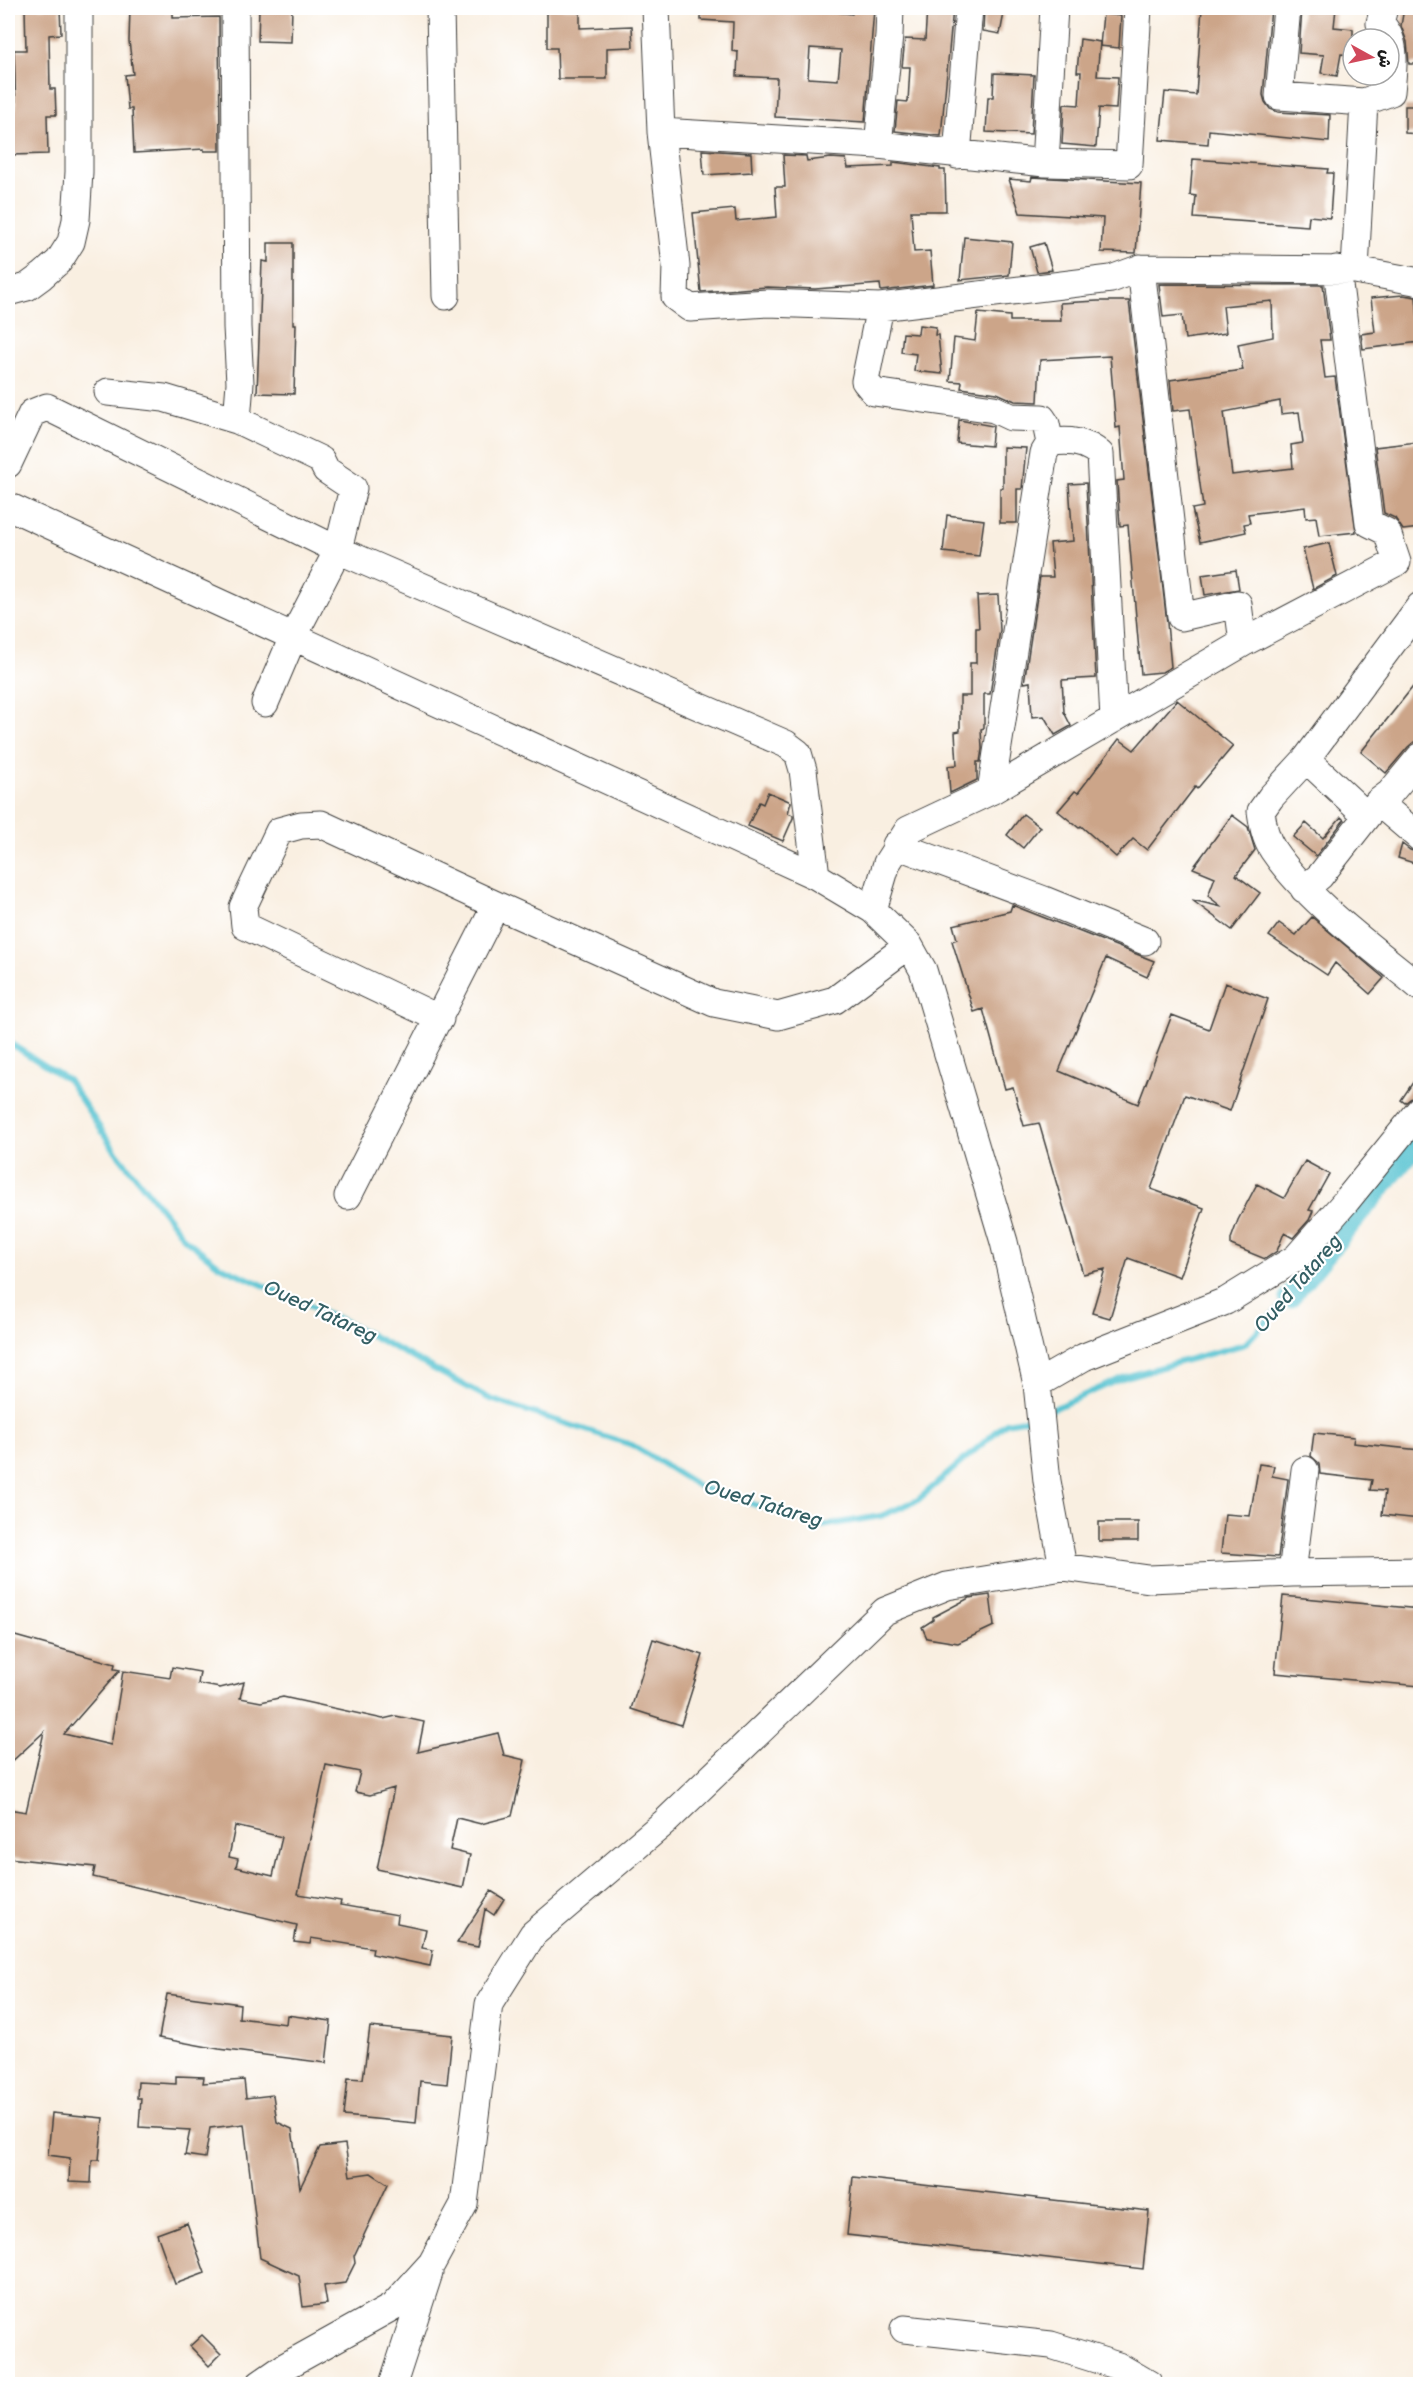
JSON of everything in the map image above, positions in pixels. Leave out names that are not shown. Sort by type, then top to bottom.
[{"type":"street","points":[[8,292],[27,287],[59,261],[71,242],[76,219],[79,172],[79,8]]},
{"type":"street","points":[[235,8],[237,327],[240,383],[237,420]]},
{"type":"street","points":[[440,8],[446,296]]},
{"type":"street","points":[[656,8],[661,132],[676,266],[675,297],[690,308],[768,303],[880,307],[1111,279],[1141,268],[1346,270],[1420,282]]},
{"type":"street","points":[[878,145],[890,8]]},
{"type":"street","points":[[957,154],[969,8]]},
{"type":"street","points":[[1045,163],[1054,8]]},
{"type":"street","points":[[661,132],[878,145],[1045,163],[1129,165],[1138,8]]},
{"type":"street","points":[[1287,8],[1280,96],[1364,102],[1391,92],[1393,47],[1387,30],[1380,23],[1384,8]]},
{"type":"street","points":[[873,910],[887,863],[896,845],[908,830],[991,791],[1243,643],[1397,562],[1387,532],[1370,522],[1346,270],[1364,102]]},
{"type":"street","points":[[1141,268],[1181,617],[1238,604],[1243,643]]},
{"type":"street","points":[[880,307],[865,381],[874,392],[994,409],[1011,417],[1042,418],[1046,424],[1050,443],[1044,453],[991,791]]},
{"type":"street","points":[[108,392],[164,398],[237,420],[321,460],[326,470],[353,488],[338,550],[293,637],[265,703]]},
{"type":"street","points":[[8,464],[32,414],[47,407],[338,550],[786,744],[798,753],[803,770],[816,876]]},
{"type":"street","points":[[1050,443],[1059,441],[1080,443],[1090,446],[1100,454],[1114,719]]},
{"type":"street","points":[[8,506],[816,876],[873,910],[909,945],[923,970],[1004,1242],[1037,1384],[1047,1481],[1063,1567]]},
{"type":"street","points":[[1420,606],[1306,759],[1271,796],[1261,811],[1263,829],[1272,849],[1304,889],[1420,987]]},
{"type":"street","points":[[1304,889],[1320,876],[1373,809],[1420,757]]},
{"type":"street","points":[[1306,759],[1373,809],[1420,838]]},
{"type":"street","points":[[440,1019],[245,926],[243,907],[279,831],[301,825],[321,824],[714,1003],[778,1016],[835,1000],[909,945]]},
{"type":"street","points":[[896,845],[1044,900],[1144,941]]},
{"type":"street","points":[[348,1196],[496,905]]},
{"type":"street","points":[[1037,1384],[1084,1357],[1226,1301],[1296,1258],[1347,1200],[1420,1110]]},
{"type":"street","points":[[1292,1573],[1305,1470]]},
{"type":"street","points":[[393,2385],[432,2264],[464,2204],[489,2004],[533,1934],[665,1822],[885,1611],[947,1586],[1063,1567],[1149,1579],[1420,1571]]},
{"type":"street","points":[[260,2385],[286,2366],[392,2307],[432,2264]]},
{"type":"street","points":[[904,2329],[1051,2345],[1118,2366],[1149,2385]]},
{"type":"building","points":[[25,8],[60,8],[61,34],[49,35],[50,89],[55,89],[56,115],[47,115],[48,154],[10,155],[9,110],[16,110],[14,50],[26,50]]},
{"type":"building","points":[[130,8],[165,8],[165,12],[173,11],[173,18],[219,17],[220,151],[204,151],[204,149],[134,153],[132,109],[128,109],[125,75],[133,74],[129,41]]},
{"type":"building","points":[[259,8],[292,8],[291,42],[258,41]]},
{"type":"building","points":[[547,8],[580,8],[580,28],[632,26],[633,47],[607,48],[607,79],[558,79],[557,48],[547,48]]},
{"type":"building","points":[[701,8],[801,8],[852,14],[853,8],[874,9],[865,122],[775,117],[777,78],[737,76],[738,52],[732,51],[733,22],[701,20]],"holes":[[[810,48],[841,50],[838,80],[808,78]]]},
{"type":"building","points":[[927,8],[953,8],[941,136],[895,131],[898,101],[908,102],[910,67],[902,67],[905,39],[925,40]]},
{"type":"building","points":[[984,8],[1005,8],[1000,34],[983,31]]},
{"type":"building","points":[[1202,8],[1271,8],[1263,95],[1265,102],[1270,109],[1278,112],[1330,115],[1329,142],[1209,130],[1208,144],[1160,140],[1165,92],[1196,95]]},
{"type":"building","points":[[1302,8],[1336,8],[1334,27],[1341,28],[1341,54],[1337,76],[1321,73],[1324,55],[1299,53]]},
{"type":"building","points":[[1404,8],[1420,8],[1420,64],[1409,64],[1407,42],[1401,26]]},
{"type":"building","points":[[1103,14],[1121,16],[1119,48],[1100,46]]},
{"type":"building","points":[[1080,39],[1100,42],[1097,76],[1118,77],[1116,109],[1099,108],[1096,147],[1062,144],[1064,104],[1079,105],[1081,72],[1077,72]]},
{"type":"building","points":[[994,73],[1034,75],[1031,134],[986,132],[988,97],[993,97]]},
{"type":"building","points":[[1405,106],[1420,106],[1420,134],[1405,133]]},
{"type":"building","points":[[702,150],[751,153],[752,172],[704,175]]},
{"type":"building","points":[[783,155],[806,156],[807,161],[846,159],[848,168],[893,166],[893,162],[945,170],[946,211],[911,211],[914,252],[930,251],[933,285],[881,291],[880,284],[815,289],[767,287],[701,292],[693,213],[735,209],[736,221],[777,217],[775,187],[785,187]]},
{"type":"building","points":[[1193,159],[1328,169],[1327,173],[1333,173],[1330,218],[1309,216],[1308,226],[1194,218],[1196,196],[1190,195]]},
{"type":"building","points":[[1032,177],[1141,183],[1136,253],[1101,252],[1103,218],[1020,213],[1009,179],[1031,181]]},
{"type":"building","points":[[964,237],[1012,242],[1009,275],[960,280]]},
{"type":"building","points":[[268,243],[293,243],[293,324],[296,324],[294,394],[257,393],[262,261],[268,262]]},
{"type":"building","points":[[1044,243],[1052,270],[1037,272],[1030,247]]},
{"type":"building","points":[[1159,284],[1323,285],[1330,340],[1320,340],[1325,378],[1335,377],[1356,532],[1319,536],[1316,517],[1306,518],[1305,507],[1248,514],[1250,523],[1244,524],[1246,532],[1200,542],[1192,509],[1203,507],[1190,409],[1173,411],[1170,380],[1243,370],[1238,344],[1273,337],[1272,301],[1223,306],[1226,333],[1185,339],[1182,315],[1163,317]],"holes":[[[1280,401],[1281,414],[1299,412],[1303,443],[1291,445],[1293,468],[1232,475],[1224,412]]]},
{"type":"building","points":[[1403,295],[1416,297],[1420,342],[1363,349],[1361,334],[1375,332],[1371,298]]},
{"type":"building","points":[[1129,301],[1171,667],[1162,672],[1141,674],[1128,525],[1120,526],[1117,481],[1124,480],[1120,427],[1116,428],[1110,356],[1040,360],[1038,402],[1015,401],[997,393],[961,388],[962,382],[950,381],[954,338],[975,341],[978,313],[1010,316],[1010,321],[1061,321],[1060,303]]},
{"type":"building","points":[[919,325],[936,327],[935,335],[938,335],[942,374],[914,371],[916,354],[901,352],[903,333],[918,334]]},
{"type":"building","points":[[959,420],[993,426],[991,446],[957,443]]},
{"type":"building","points":[[1417,442],[1420,465],[1420,528],[1403,530],[1395,518],[1384,513],[1375,447]]},
{"type":"building","points":[[1003,447],[1026,448],[1022,489],[1017,489],[1017,523],[1000,523]]},
{"type":"building","points":[[1086,483],[1096,678],[1062,680],[1064,712],[1071,726],[1055,735],[1044,716],[1032,717],[1030,682],[1024,683],[1040,577],[1053,577],[1050,543],[1073,541],[1069,484]]},
{"type":"building","points":[[947,515],[984,520],[979,556],[943,552]]},
{"type":"building","points":[[1329,543],[1337,576],[1313,589],[1303,549]]},
{"type":"building","points":[[1236,570],[1239,589],[1205,595],[1202,575]]},
{"type":"building","points":[[998,595],[1000,630],[990,694],[984,694],[984,728],[981,729],[982,749],[980,762],[977,762],[977,780],[950,793],[948,766],[957,765],[955,732],[960,731],[960,696],[970,696],[970,663],[976,663],[976,628],[979,628],[977,596]]},
{"type":"building","points":[[1420,678],[1420,742],[1414,742],[1408,747],[1386,773],[1361,752]]},
{"type":"building","points":[[1177,700],[1233,746],[1197,789],[1195,787],[1147,850],[1133,839],[1116,857],[1081,826],[1079,828],[1058,811],[1075,791],[1078,793],[1119,739],[1134,750]]},
{"type":"building","points":[[768,792],[791,802],[788,813],[793,815],[793,818],[783,841],[748,826],[759,802],[763,804]]},
{"type":"building","points":[[1023,814],[1040,827],[1023,848],[1007,835]]},
{"type":"building","points":[[1232,815],[1248,827],[1255,850],[1236,875],[1260,893],[1232,930],[1192,900],[1222,907],[1208,896],[1215,877],[1193,868]]},
{"type":"building","points":[[1341,817],[1344,820],[1316,856],[1293,837],[1306,823],[1323,838]]},
{"type":"building","points":[[1402,844],[1420,853],[1420,865],[1398,858]]},
{"type":"building","points":[[1012,905],[1154,961],[1147,977],[1106,958],[1059,1071],[1138,1104],[1172,1015],[1209,1029],[1225,983],[1268,999],[1230,1111],[1185,1095],[1151,1189],[1204,1208],[1180,1277],[1128,1258],[1110,1318],[1092,1313],[1105,1269],[1083,1274],[1039,1123],[1024,1126],[1013,1087],[1005,1089],[983,1009],[974,1012],[952,941],[957,939],[953,925],[1010,911]]},
{"type":"building","points":[[1312,917],[1384,978],[1370,994],[1335,963],[1327,975],[1269,936],[1279,923],[1296,935]]},
{"type":"building","points":[[1420,1072],[1420,1095],[1414,1096],[1405,1103],[1401,1100]]},
{"type":"building","points":[[1305,1161],[1329,1174],[1309,1210],[1313,1211],[1309,1220],[1293,1238],[1284,1233],[1277,1251],[1265,1259],[1231,1245],[1238,1220],[1257,1184],[1284,1198]]},
{"type":"building","points":[[1314,1433],[1354,1437],[1353,1443],[1420,1450],[1420,1519],[1382,1515],[1385,1491],[1370,1490],[1372,1480],[1320,1474],[1319,1463],[1311,1456]]},
{"type":"building","points":[[1259,1464],[1274,1466],[1272,1476],[1288,1479],[1278,1557],[1221,1553],[1225,1514],[1250,1516]]},
{"type":"building","points":[[1099,1522],[1138,1522],[1138,1541],[1099,1541]]},
{"type":"building","points":[[990,1595],[994,1626],[958,1643],[927,1638],[922,1627],[933,1620],[933,1617],[969,1598]]},
{"type":"building","points":[[1283,1596],[1420,1609],[1420,1686],[1275,1673]]},
{"type":"building","points":[[8,1634],[115,1664],[114,1669],[120,1670],[64,1734],[111,1745],[123,1671],[170,1678],[172,1667],[200,1672],[198,1684],[220,1688],[244,1682],[240,1698],[261,1702],[283,1697],[383,1719],[396,1716],[424,1722],[418,1752],[498,1733],[504,1755],[525,1760],[512,1816],[481,1824],[457,1818],[450,1850],[470,1855],[463,1888],[377,1869],[394,1788],[370,1795],[355,1792],[360,1772],[326,1765],[298,1894],[341,1901],[340,1905],[398,1915],[397,1923],[426,1929],[422,1948],[433,1950],[430,1966],[372,1954],[373,1948],[311,1938],[310,1944],[294,1942],[297,1925],[93,1877],[95,1867],[8,1858],[8,1809],[26,1812],[44,1732],[8,1765],[8,1726],[15,1696],[8,1693]],"holes":[[[235,1826],[282,1837],[273,1876],[236,1867],[238,1859],[229,1857]]]},
{"type":"building","points":[[653,1639],[703,1655],[681,1725],[631,1709]]},
{"type":"building","points":[[491,1891],[504,1899],[494,1915],[485,1909],[478,1947],[457,1943]]},
{"type":"building","points":[[167,1994],[240,2004],[239,2018],[286,2024],[287,2015],[331,2021],[326,2063],[219,2049],[159,2038]]},
{"type":"building","points":[[370,2027],[452,2035],[447,2084],[420,2081],[416,2123],[344,2116],[348,2078],[363,2079]]},
{"type":"building","points":[[176,2076],[204,2077],[203,2083],[244,2080],[246,2098],[273,2095],[277,2122],[292,2129],[300,2188],[320,2147],[345,2144],[350,2176],[371,2173],[388,2184],[354,2256],[355,2263],[345,2283],[324,2286],[327,2304],[303,2307],[299,2276],[260,2258],[244,2124],[210,2128],[205,2158],[185,2155],[190,2130],[139,2127],[141,2098],[137,2098],[138,2082],[176,2084]]},
{"type":"building","points":[[52,2113],[103,2118],[99,2160],[92,2160],[91,2183],[69,2182],[70,2158],[48,2155]]},
{"type":"building","points":[[853,2177],[1149,2211],[1143,2269],[847,2235]]},
{"type":"building","points":[[187,2223],[205,2273],[175,2284],[157,2234]]},
{"type":"building","points":[[202,2335],[221,2354],[209,2366],[190,2346]]},
{"type":"waterway","name":"Oued Tatareg","points":[[8,1042],[68,1080],[114,1149],[185,1239],[220,1266],[346,1322],[490,1399],[632,1445],[700,1487],[822,1526],[881,1516],[918,1500],[1006,1423],[1034,1418]]},
{"type":"waterway","name":"Oued Tatareg","points":[[1289,1298],[1420,1140]]},
{"type":"waterway","name":"Oued Tatareg","points":[[1046,1412],[1125,1377],[1245,1344],[1289,1298]]}]
